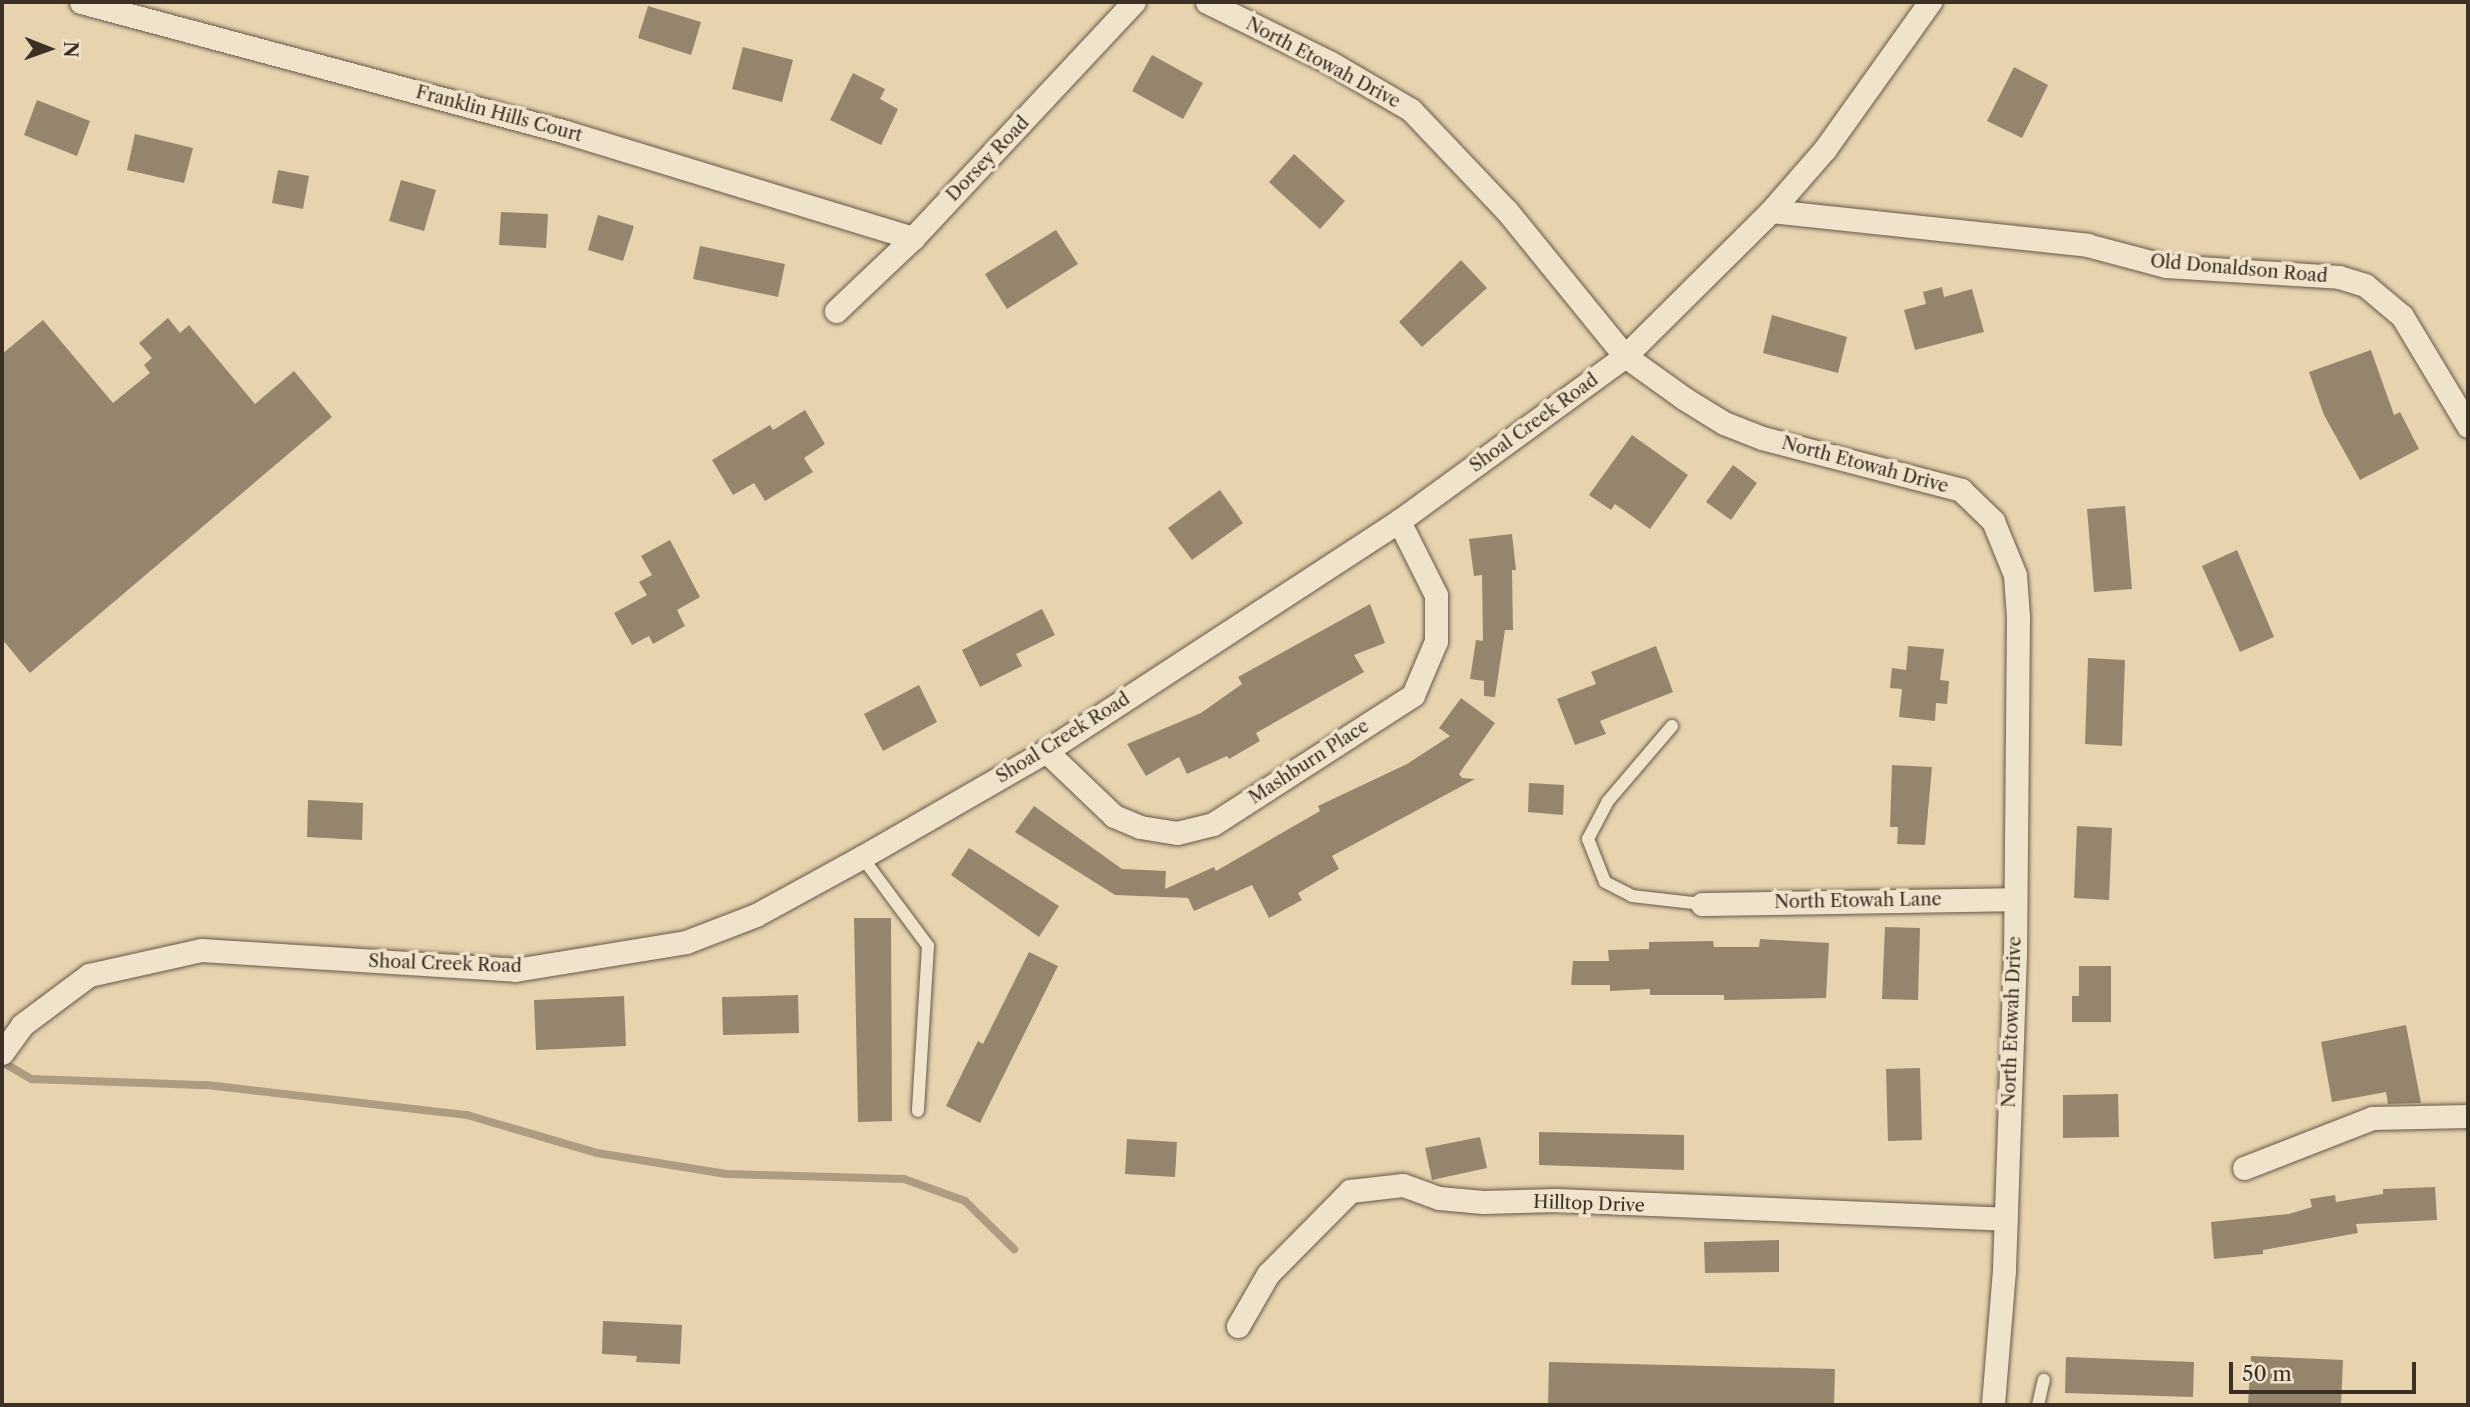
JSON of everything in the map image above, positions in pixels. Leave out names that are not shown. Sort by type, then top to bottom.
[{"type":"street","name":"Franklin Hills Court","points":[[81,2],[566,132],[913,238]]},
{"type":"street","name":"Dorsey Road","points":[[836,311],[913,238],[1134,2]]},
{"type":"street","name":"North Etowah Drive","points":[[1207,2],[1329,62],[1411,110],[1507,211],[1625,356],[1724,423],[1762,438],[1961,491],[1993,521],[2015,575],[2017,607],[2015,899],[2006,1219],[1993,1405]]},
{"type":"street","name":"Shoal Creek Road","points":[[2,1053],[22,1025],[89,975],[201,950],[515,970],[686,942],[756,915],[1046,751],[1399,521],[1625,356],[1771,211],[1825,149],[1930,2]]},
{"type":"street","name":"Old Donaldson Road","points":[[1771,211],[2087,245],[2166,266],[2339,277],[2365,285],[2402,316],[2468,426]]},
{"type":"street","name":"Mashburn Place","points":[[1046,751],[1115,816],[1140,827],[1177,833],[1213,824],[1413,695],[1436,641],[1436,595],[1399,521]]},
{"type":"street","name":"North Etowah Lane","points":[[1702,904],[2015,899]]},
{"type":"street","points":[[2244,1168],[2372,1118],[2468,1116]]},
{"type":"street","name":"Hilltop Drive","points":[[1238,1326],[1268,1274],[1350,1191],[1403,1185],[1439,1198],[1483,1202],[1556,1200],[2006,1219]]},
{"type":"lane","points":[[1672,726],[1608,801],[1588,839],[1605,881],[1632,896],[1702,904]]},
{"type":"lane","points":[[862,857],[928,946],[918,1111]]},
{"type":"lane","points":[[2038,1405],[2045,1380]]},
{"type":"building","points":[[648,6],[701,22],[691,55],[638,38]]},
{"type":"building","points":[[743,47],[793,60],[782,102],[732,89]]},
{"type":"building","points":[[1152,55],[1203,83],[1183,119],[1132,91]]},
{"type":"building","points":[[2014,67],[2048,85],[2022,138],[1987,121]]},
{"type":"building","points":[[853,73],[885,89],[880,99],[898,109],[881,145],[830,120]]},
{"type":"building","points":[[37,100],[90,121],[77,156],[24,135]]},
{"type":"building","points":[[135,134],[193,148],[184,183],[127,170]]},
{"type":"building","points":[[1294,154],[1345,201],[1320,229],[1269,182]]},
{"type":"building","points":[[278,170],[309,176],[303,209],[272,203]]},
{"type":"building","points":[[401,180],[436,190],[424,231],[389,221]]},
{"type":"building","points":[[501,212],[548,214],[546,248],[499,245]]},
{"type":"building","points":[[598,215],[634,226],[623,261],[588,250]]},
{"type":"building","points":[[1056,230],[1078,264],[1007,309],[985,274]]},
{"type":"building","points":[[700,246],[785,264],[778,297],[693,279]]},
{"type":"building","points":[[1461,260],[1487,288],[1422,347],[1399,322]]},
{"type":"building","points":[[1942,287],[1944,297],[1972,289],[1984,332],[1915,350],[1904,310],[1926,304],[1923,292]]},
{"type":"building","points":[[1772,315],[1847,337],[1838,373],[1763,353]]},
{"type":"building","points":[[168,318],[180,333],[189,325],[255,404],[294,371],[332,417],[30,673],[2,639],[2,354],[43,320],[113,403],[150,373],[144,365],[152,358],[139,343]]},
{"type":"building","points":[[2371,350],[2394,415],[2400,412],[2419,449],[2360,480],[2324,415],[2309,372]]},
{"type":"building","points":[[805,410],[825,444],[804,458],[813,472],[765,501],[754,483],[733,495],[712,460],[770,425],[773,430]]},
{"type":"building","points":[[1632,435],[1688,475],[1650,529],[1615,504],[1611,510],[1589,495]]},
{"type":"building","points":[[1733,465],[1757,483],[1731,520],[1706,502]]},
{"type":"building","points":[[1220,490],[1243,523],[1192,560],[1168,528]]},
{"type":"building","points":[[2125,506],[2132,589],[2094,592],[2087,509]]},
{"type":"building","points":[[1512,534],[1516,570],[1512,570],[1513,630],[1505,630],[1495,697],[1484,696],[1484,681],[1470,679],[1476,640],[1483,641],[1482,575],[1474,576],[1469,539]]},
{"type":"building","points":[[670,540],[700,597],[677,610],[685,626],[653,644],[649,636],[632,645],[614,613],[647,595],[639,582],[652,575],[641,556]]},
{"type":"building","points":[[2237,550],[2274,637],[2240,652],[2202,566]]},
{"type":"building","points":[[1370,604],[1385,643],[1354,655],[1364,672],[1256,733],[1260,741],[1229,759],[1227,756],[1187,774],[1179,757],[1146,776],[1127,744],[1201,713],[1242,684],[1238,677]]},
{"type":"building","points":[[1042,609],[1055,635],[1016,654],[1022,666],[980,687],[962,650]]},
{"type":"building","points":[[1656,646],[1673,692],[1600,721],[1606,734],[1575,745],[1557,699],[1596,684],[1591,672]]},
{"type":"building","points":[[1908,646],[1944,649],[1940,680],[1949,681],[1947,704],[1936,703],[1935,721],[1899,717],[1902,689],[1890,688],[1892,668],[1906,670]]},
{"type":"building","points":[[2088,658],[2125,660],[2122,746],[2085,744]]},
{"type":"building","points":[[919,685],[937,722],[883,751],[864,714]]},
{"type":"building","points":[[1461,698],[1495,723],[1459,774],[1462,778],[1475,779],[1332,856],[1339,869],[1298,893],[1302,900],[1269,918],[1252,885],[1194,911],[1188,898],[1115,895],[1015,832],[1034,806],[1122,869],[1166,871],[1165,889],[1214,867],[1216,871],[1320,811],[1318,806],[1407,764],[1450,736],[1439,728]]},
{"type":"building","points":[[1892,765],[1932,767],[1925,845],[1897,844],[1898,827],[1890,827]]},
{"type":"building","points":[[1529,783],[1564,785],[1563,815],[1528,812]]},
{"type":"building","points":[[308,800],[363,803],[362,840],[307,837]]},
{"type":"building","points":[[2077,826],[2112,828],[2109,900],[2074,898]]},
{"type":"building","points":[[969,848],[1059,906],[1039,937],[951,875]]},
{"type":"building","points":[[854,918],[891,918],[892,1121],[858,1122]]},
{"type":"building","points":[[1885,927],[1920,928],[1918,1000],[1882,999]]},
{"type":"building","points":[[1760,939],[1829,943],[1826,998],[1724,1000],[1724,995],[1650,995],[1650,989],[1610,991],[1610,985],[1571,985],[1573,961],[1609,961],[1608,950],[1649,949],[1649,942],[1713,941],[1714,947],[1759,947]]},
{"type":"building","points":[[1029,952],[1058,966],[980,1123],[946,1106],[978,1041],[983,1044]]},
{"type":"building","points":[[2079,966],[2111,966],[2111,1022],[2072,1022],[2072,996],[2079,996]]},
{"type":"building","points":[[798,995],[799,1033],[723,1035],[722,997]]},
{"type":"building","points":[[624,996],[626,1046],[536,1050],[534,1000]]},
{"type":"building","points":[[2406,1025],[2421,1103],[2388,1104],[2386,1092],[2332,1102],[2321,1042]]},
{"type":"building","points":[[1920,1068],[1922,1140],[1888,1141],[1886,1069]]},
{"type":"building","points":[[2118,1094],[2119,1137],[2063,1138],[2063,1095]]},
{"type":"building","points":[[1539,1132],[1684,1135],[1684,1170],[1539,1165]]},
{"type":"building","points":[[1480,1137],[1487,1168],[1432,1180],[1425,1148]]},
{"type":"building","points":[[1127,1139],[1177,1142],[1175,1177],[1125,1174]]},
{"type":"building","points":[[2435,1187],[2437,1220],[2356,1224],[2358,1233],[2263,1250],[2263,1254],[2214,1259],[2211,1222],[2289,1214],[2312,1207],[2310,1199],[2335,1195],[2336,1202],[2383,1194],[2383,1189]]},
{"type":"building","points":[[1779,1240],[1779,1272],[1705,1273],[1704,1242]]},
{"type":"building","points":[[603,1321],[682,1325],[680,1364],[636,1362],[637,1356],[602,1354]]},
{"type":"building","points":[[2251,1356],[2343,1360],[2341,1405],[2248,1404]]},
{"type":"building","points":[[2066,1357],[2194,1362],[2193,1397],[2065,1393]]},
{"type":"building","points":[[1549,1362],[1835,1369],[1834,1405],[1548,1405]]},
{"type":"waterway","points":[[2,1062],[31,1079],[207,1085],[467,1115],[597,1153],[726,1174],[904,1179],[965,1201],[1014,1249]]}]
